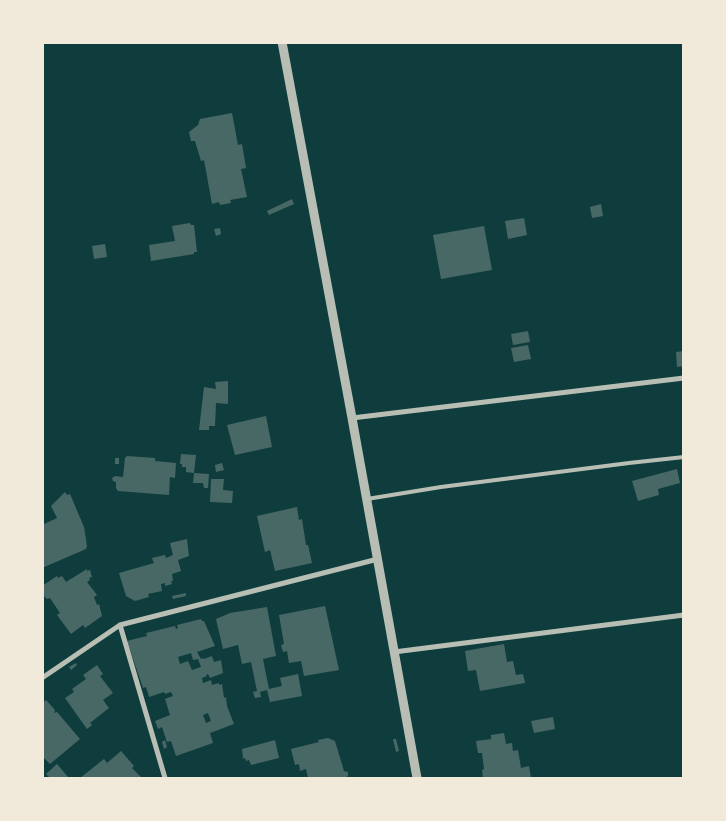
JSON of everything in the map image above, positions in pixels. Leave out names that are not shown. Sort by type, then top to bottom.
[{"type":"street","points":[[282,42],[417,778]]},
{"type":"street","points":[[352,418],[684,378]]},
{"type":"street","points":[[42,678],[120,625],[378,559]]},
{"type":"street","points":[[394,652],[684,614]]},
{"type":"street","points":[[120,625],[164,778]]},
{"type":"lane","points":[[367,499],[451,486],[629,463],[684,458]]},
{"type":"building","points":[[232,113],[238,145],[242,144],[246,168],[241,169],[247,197],[230,200],[231,203],[220,205],[219,202],[212,204],[204,160],[201,161],[195,141],[191,141],[189,132],[198,125],[200,119]]},
{"type":"building","points":[[292,199],[294,204],[269,215],[267,211]]},
{"type":"building","points":[[601,204],[603,216],[592,218],[590,207]]},
{"type":"building","points":[[524,218],[527,235],[508,239],[505,221]]},
{"type":"building","points":[[190,223],[194,225],[197,252],[151,261],[149,245],[175,241],[172,226]]},
{"type":"building","points":[[484,226],[492,270],[441,279],[433,235]]},
{"type":"building","points":[[220,228],[221,234],[216,236],[214,229]]},
{"type":"building","points":[[105,244],[107,257],[94,259],[92,246]]},
{"type":"building","points":[[528,331],[530,342],[513,345],[511,334]]},
{"type":"building","points":[[528,345],[531,359],[514,362],[511,348]]},
{"type":"building","points":[[684,351],[684,366],[677,367],[676,352]]},
{"type":"building","points":[[228,381],[228,404],[216,403],[215,426],[209,426],[209,430],[199,430],[204,387],[216,389],[215,382]]},
{"type":"building","points":[[266,416],[272,447],[235,455],[227,425]]},
{"type":"building","points":[[181,454],[196,455],[194,473],[186,472],[186,467],[182,467],[182,464],[180,464]]},
{"type":"building","points":[[127,456],[155,458],[155,461],[176,463],[175,478],[170,477],[169,495],[118,491],[116,482],[112,478],[115,476],[123,477],[125,458]]},
{"type":"building","points":[[115,458],[119,458],[119,464],[115,464]]},
{"type":"building","points":[[222,463],[224,470],[216,472],[215,465]]},
{"type":"building","points":[[677,469],[680,483],[658,489],[659,495],[638,501],[632,481]]},
{"type":"building","points":[[194,473],[209,474],[208,488],[204,488],[203,483],[193,483]]},
{"type":"building","points":[[211,479],[224,479],[223,490],[233,491],[232,503],[210,502]]},
{"type":"building","points":[[65,492],[67,495],[70,494],[84,527],[87,546],[86,549],[42,568],[42,525],[57,518],[51,506]]},
{"type":"building","points":[[297,507],[299,520],[302,519],[306,545],[308,545],[312,563],[275,571],[270,550],[265,552],[257,516]]},
{"type":"building","points":[[187,539],[189,556],[178,560],[181,571],[172,574],[172,584],[165,586],[165,583],[161,584],[162,591],[148,594],[149,597],[135,601],[126,596],[119,573],[154,563],[152,558],[165,555],[166,558],[173,555],[170,543]]},
{"type":"building","points":[[87,569],[87,571],[90,570],[92,577],[87,582],[97,595],[94,597],[97,605],[99,604],[102,616],[85,628],[83,625],[71,634],[57,615],[60,613],[50,598],[47,599],[42,594],[42,586],[57,576],[58,578],[62,576],[66,582]]},
{"type":"building","points":[[186,593],[186,596],[173,599],[172,596]]},
{"type":"building","points":[[325,606],[339,670],[304,676],[301,661],[289,663],[287,651],[283,652],[281,645],[284,644],[279,615]]},
{"type":"building","points":[[267,607],[276,656],[263,659],[269,689],[282,686],[280,678],[298,674],[302,696],[270,702],[267,690],[260,692],[261,697],[255,698],[253,692],[257,691],[251,662],[242,664],[238,645],[223,649],[216,619],[230,613]]},
{"type":"building","points":[[201,619],[204,621],[215,646],[197,652],[201,659],[212,656],[214,662],[221,660],[223,673],[210,678],[208,674],[206,675],[202,678],[203,683],[211,680],[212,685],[222,684],[224,698],[226,697],[227,706],[234,724],[210,733],[213,743],[176,756],[171,741],[167,742],[162,727],[158,729],[155,721],[170,715],[165,699],[173,696],[171,692],[165,694],[164,692],[149,697],[146,687],[143,688],[127,641],[147,636],[146,633],[175,626],[176,629],[178,628],[177,625]],"holes":[[[191,653],[193,660],[198,659],[201,667],[192,670],[188,661],[180,664],[178,657]],[[208,713],[211,721],[206,723],[203,715]]]},
{"type":"building","points":[[504,644],[507,662],[513,661],[516,675],[523,674],[525,683],[480,691],[476,670],[468,671],[465,651]]},
{"type":"building","points":[[76,663],[77,665],[71,670],[69,667]]},
{"type":"building","points":[[97,665],[103,674],[100,676],[113,693],[103,700],[109,708],[90,723],[92,725],[87,729],[65,698],[74,692],[72,689],[86,679],[83,675]]},
{"type":"building","points":[[46,700],[55,710],[54,713],[57,712],[80,739],[50,764],[42,756],[42,704]]},
{"type":"building","points":[[553,717],[555,729],[534,733],[531,721]]},
{"type":"building","points":[[504,733],[506,744],[512,743],[513,751],[518,750],[521,768],[529,766],[531,778],[483,778],[482,753],[478,753],[476,741],[491,739],[491,735]]},
{"type":"building","points":[[328,738],[335,741],[344,771],[348,772],[348,776],[345,778],[308,778],[306,769],[300,771],[299,764],[295,765],[291,749]]},
{"type":"building","points":[[393,739],[396,739],[399,751],[396,752]]},
{"type":"building","points":[[165,740],[167,747],[164,749],[162,742]]},
{"type":"building","points":[[275,740],[279,758],[251,765],[249,760],[243,759],[242,749]]},
{"type":"building","points":[[121,751],[134,766],[132,768],[142,778],[80,778],[104,759],[107,763]]},
{"type":"building","points":[[57,764],[67,778],[50,778],[46,774]]}]
